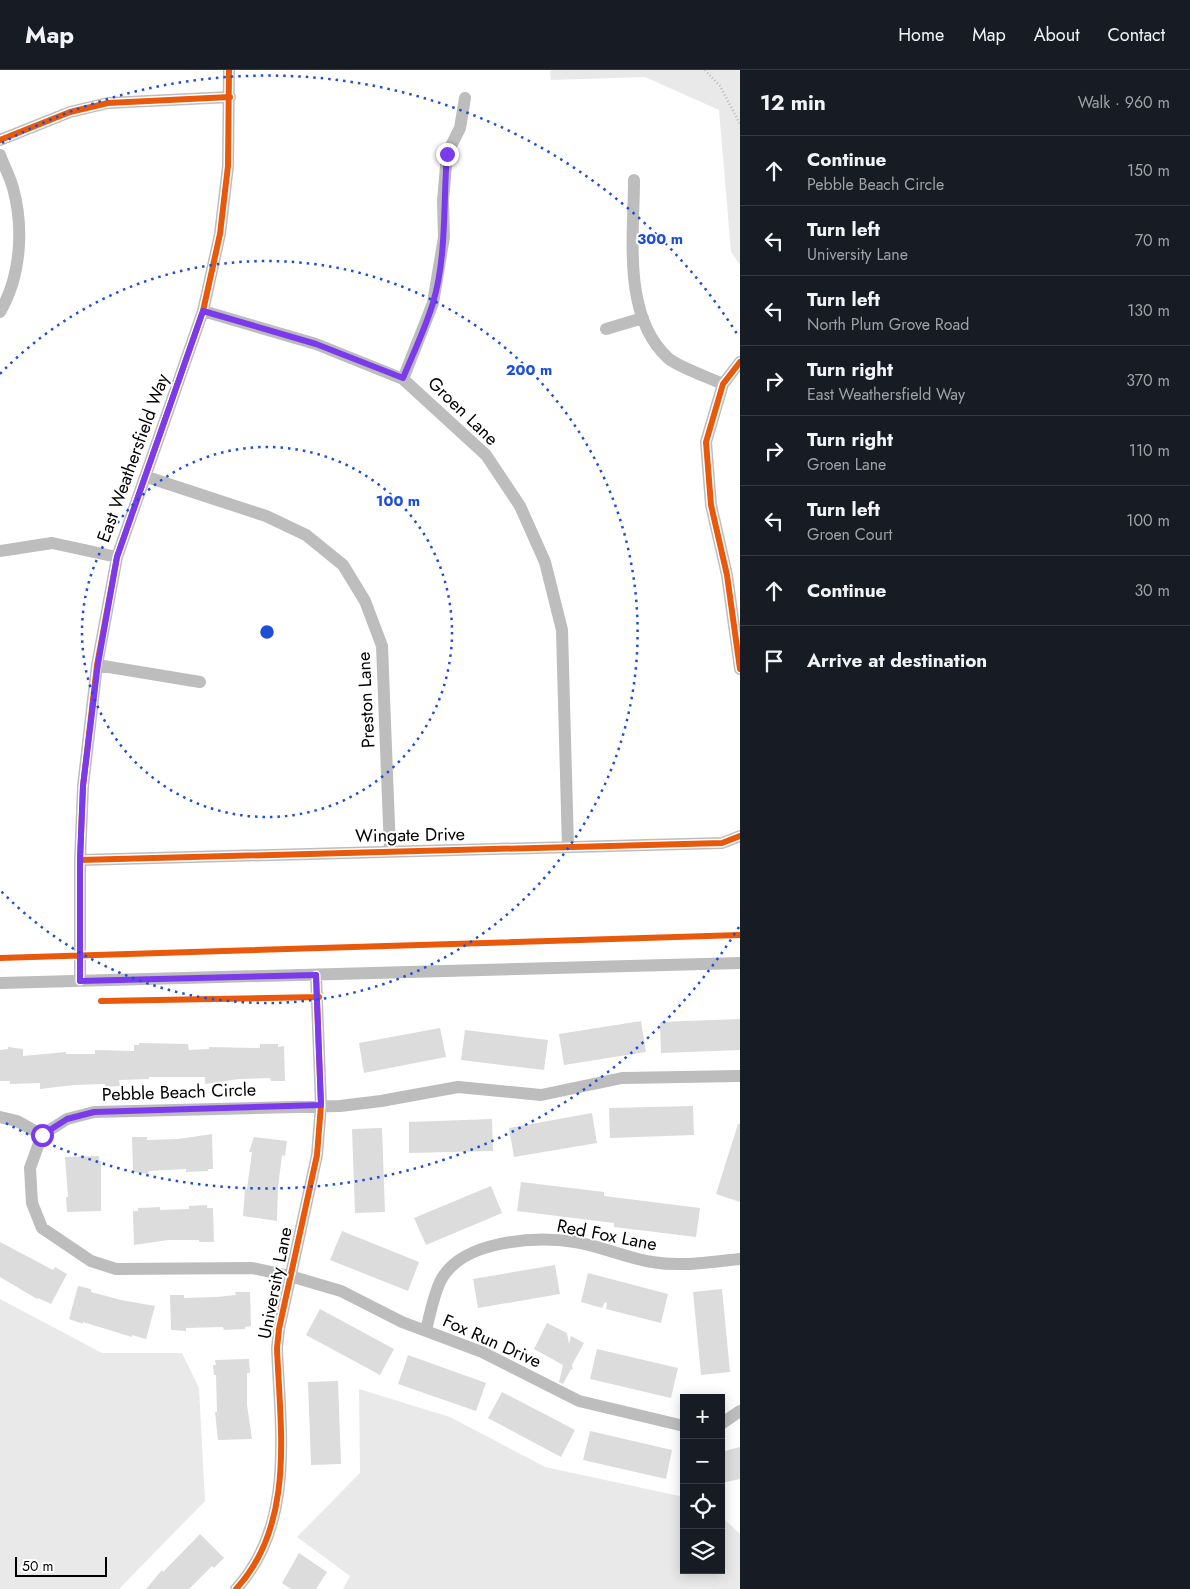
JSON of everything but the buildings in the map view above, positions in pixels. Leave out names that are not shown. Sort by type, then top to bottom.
[{"type":"street","name":"East Weathersfield Way","points":[[80,981],[80,860],[83,786],[98,664],[117,557],[147,477],[203,311],[220,234],[228,166],[229,70]]},
{"type":"street","points":[[0,140],[70,112],[108,103],[230,97]]},
{"type":"street","points":[[403,378],[433,303],[444,237],[443,201],[447,154],[460,128],[465,98]]},
{"type":"street","points":[[0,156],[13,187],[18,222],[18,249],[10,294],[0,312]]},
{"type":"street","points":[[634,180],[634,294],[646,330],[668,358],[723,384]]},
{"type":"street","name":"Groen Lane","points":[[203,311],[316,344],[403,378],[486,455],[520,506],[545,562],[562,630],[568,847]]},
{"type":"street","points":[[606,329],[643,318]]},
{"type":"street","points":[[740,362],[723,384],[706,442],[711,505],[727,575],[740,669]]},
{"type":"street","name":"Preston Lane","points":[[147,477],[266,516],[306,535],[343,565],[365,601],[382,646],[390,850]]},
{"type":"street","points":[[0,551],[52,543],[117,557]]},
{"type":"street","points":[[98,664],[200,682]]},
{"type":"street","name":"Wingate Drive","points":[[80,860],[390,850],[722,843],[740,836]]},
{"type":"street","points":[[0,983],[740,964]]},
{"type":"street","name":"University Lane","points":[[236,1589],[247,1577],[264,1547],[274,1517],[280,1486],[277,1348],[290,1276],[316,1155],[321,1105],[316,975]]},
{"type":"street","points":[[321,1105],[381,1102],[458,1086],[541,1095],[622,1078],[740,1076]]},
{"type":"street","name":"Pebble Beach Circle","points":[[42,1135],[67,1119],[94,1112],[321,1105]]},
{"type":"street","points":[[0,1117],[17,1121],[42,1135],[30,1168],[32,1203],[42,1228],[91,1261],[116,1269],[252,1268],[290,1276]]},
{"type":"street","name":"Red Fox Lane","points":[[426,1330],[440,1282],[458,1259],[485,1248],[537,1239],[576,1242],[652,1262],[675,1265],[740,1259]]},
{"type":"street","name":"Fox Run Drive","points":[[290,1276],[341,1291],[402,1322],[482,1352],[580,1401],[680,1425]]},
{"type":"street","points":[[725,1421],[740,1411]]},
{"type":"path","points":[[705,70],[720,86],[740,124]]},
{"type":"shaded area","points":[[550,70],[740,70],[740,265],[731,252],[719,110],[645,77],[551,80]]},
{"type":"shaded area","points":[[0,1299],[102,1353],[182,1353],[199,1388],[205,1501],[119,1589],[0,1589]]},
{"type":"shaded area","points":[[359,1389],[450,1417],[545,1467],[680,1496],[680,1574],[725,1574],[725,1520],[740,1534],[740,1589],[343,1589],[350,1576],[297,1537],[360,1473]]},
{"type":"cycle path","points":[[80,981],[80,860],[83,786],[97,665],[117,557],[203,311],[220,234],[228,166],[229,70]]},
{"type":"cycle path","points":[[0,140],[70,112],[108,103],[230,97]]},
{"type":"cycle path","points":[[740,362],[723,384],[706,442],[711,505],[727,575],[740,669]]},
{"type":"cycle path","points":[[80,860],[722,843],[740,836]]},
{"type":"cycle path","points":[[0,958],[740,935]]},
{"type":"cycle path","points":[[236,1589],[255,1563],[268,1535],[276,1505],[280,1474],[281,1442],[277,1348],[279,1329],[317,1155],[321,1105],[316,975]]},
{"type":"cycle path","points":[[101,1001],[319,997]]},
{"type":"route","points":[[42,1135],[67,1119],[94,1112],[321,1105],[319,1000],[316,975],[80,981],[80,860],[83,786],[98,664],[117,557],[147,477],[203,311],[316,344],[403,378],[433,303],[444,237],[443,201],[447,154]]}]
